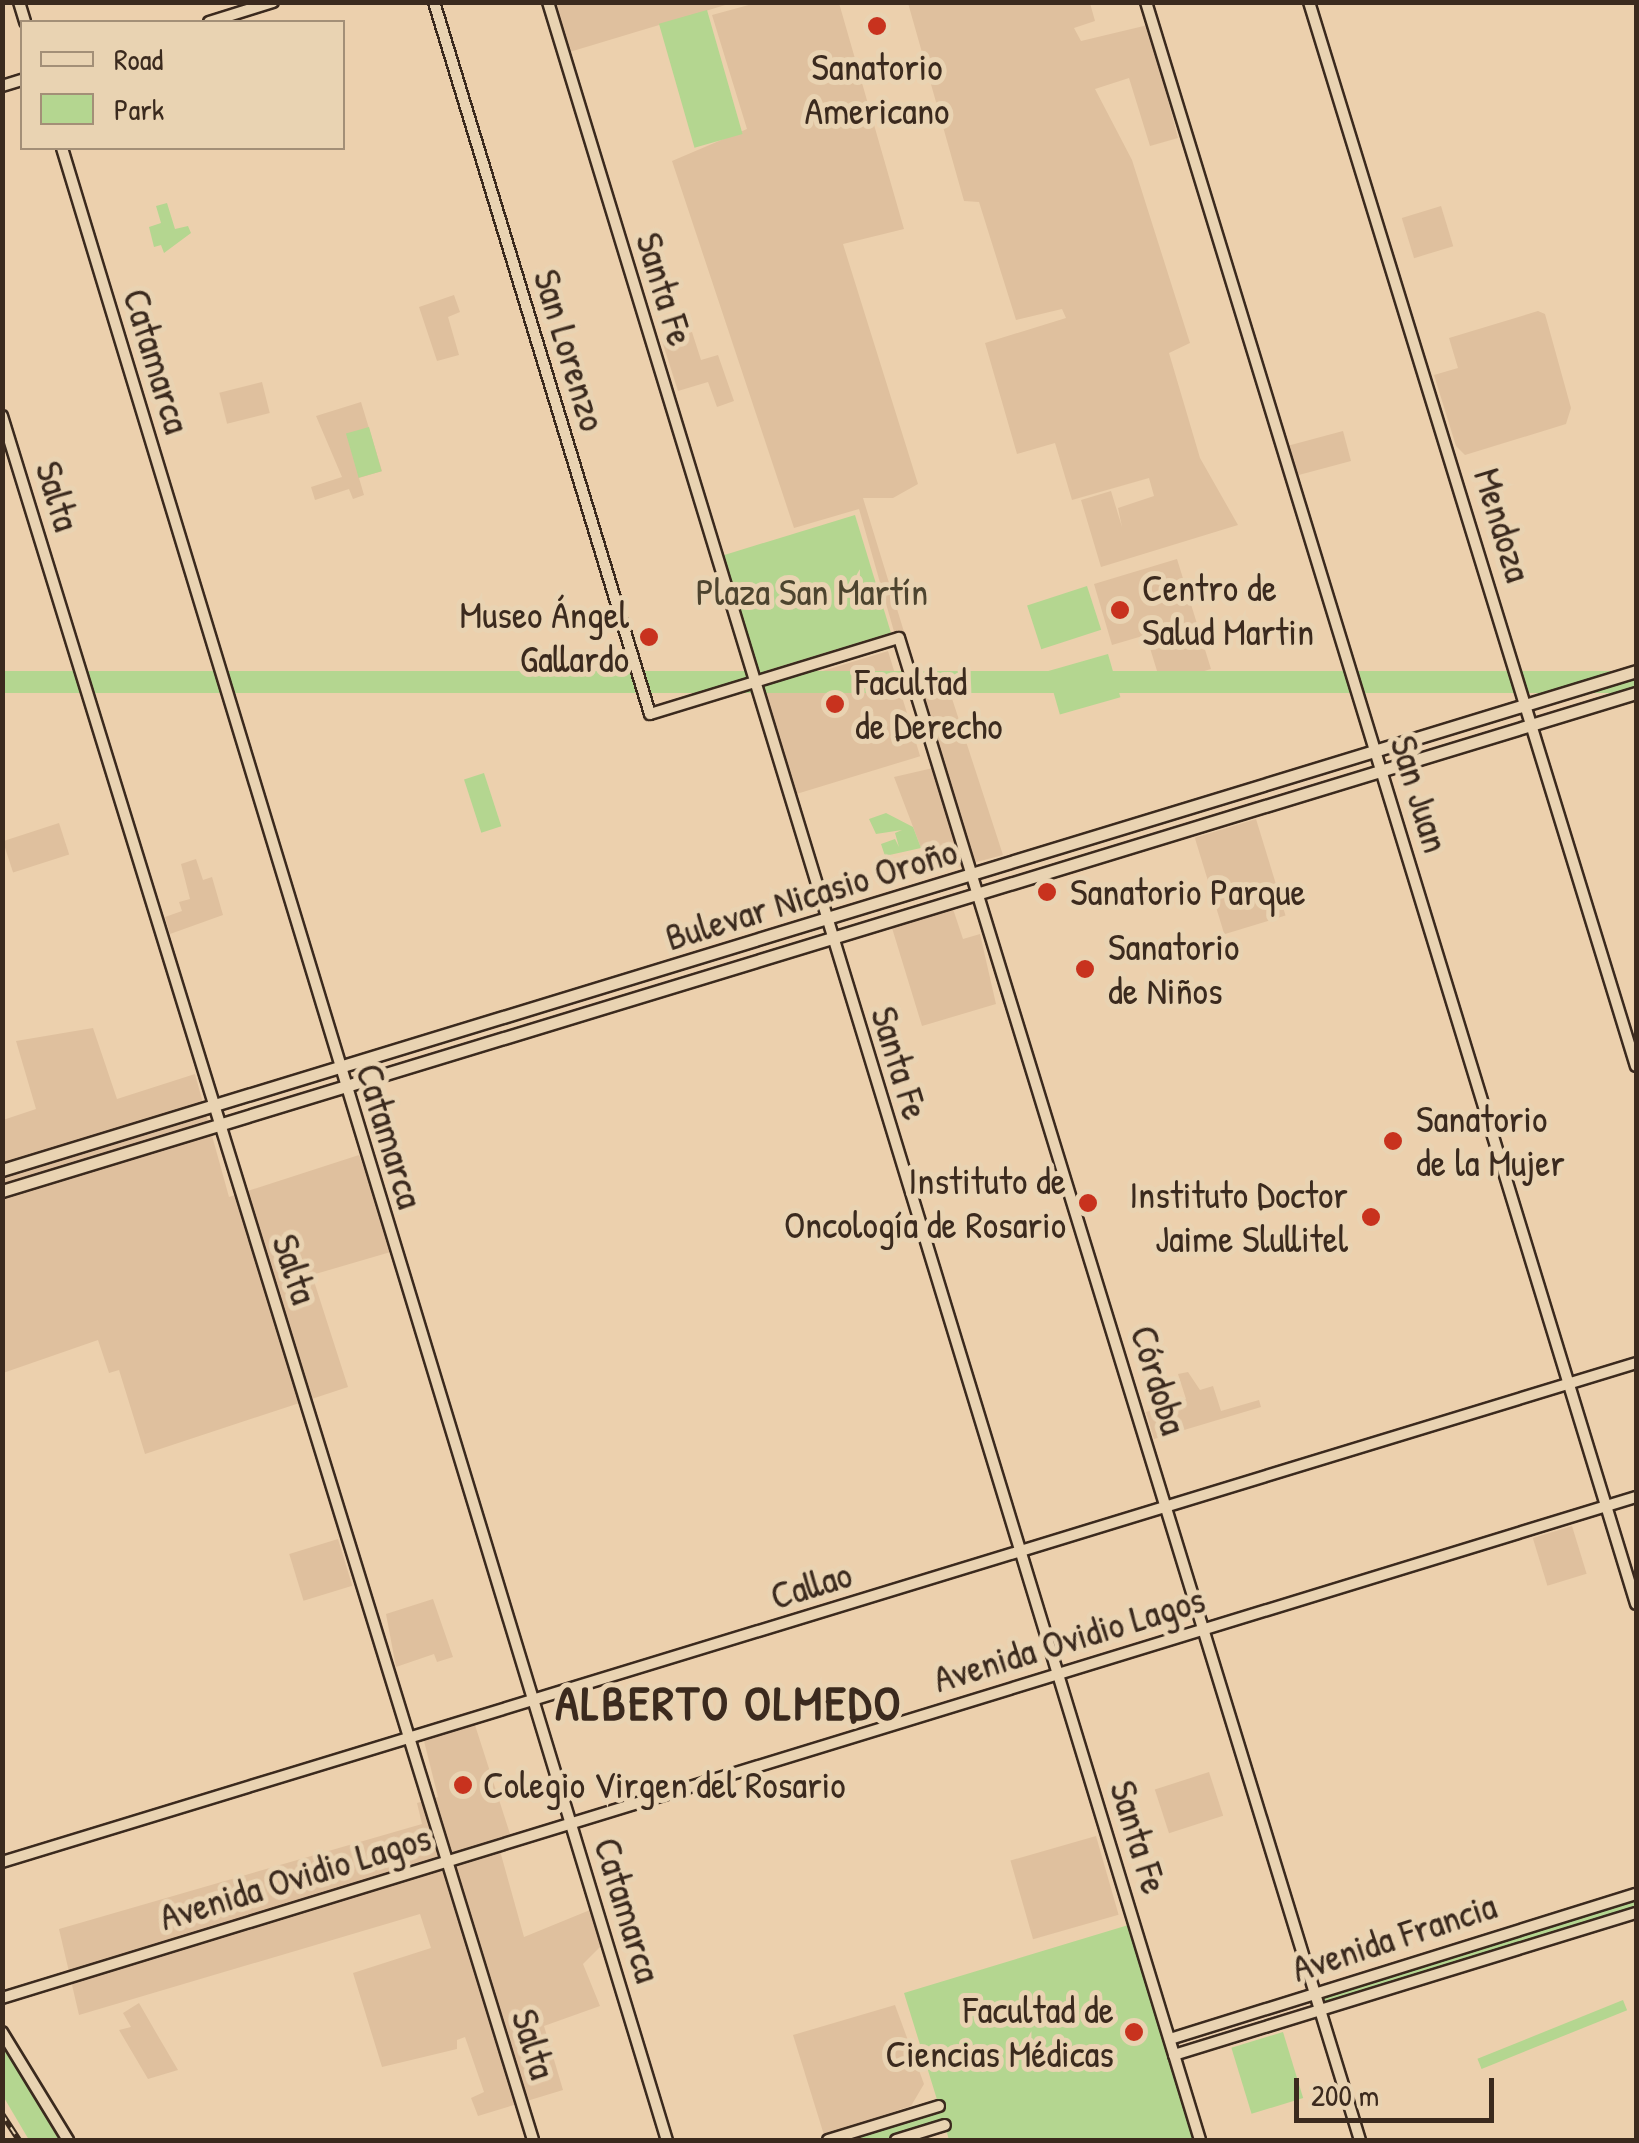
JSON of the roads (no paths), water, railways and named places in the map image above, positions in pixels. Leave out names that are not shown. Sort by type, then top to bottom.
[{"type":"main road","points":[[214,20],[273,2]]},
{"type":"main road","name":"San Lorenzo","points":[[434,2],[650,714],[752,682]]},
{"type":"main road","name":"Santa Fe","points":[[548,2],[752,682],[1200,2140]]},
{"type":"main road","name":"San Juan","points":[[1146,2],[1636,1604]]},
{"type":"main road","name":"Mendoza","points":[[1309,2],[1636,1066]]},
{"type":"main road","name":"Catamarca","points":[[63,150],[343,1085],[667,2140]]},
{"type":"main road","name":"Salta","points":[[2,416],[532,2140]]},
{"type":"main road","name":"Córdoba","points":[[752,682],[899,638],[1360,2140]]},
{"type":"main road","name":"Bulevar Nicasio Oroño","points":[[2,1170],[826,922],[1636,671]]},
{"type":"main road","name":"Bulevar Nicasio Oroño","points":[[2,1191],[343,1085],[832,941],[1636,692]]},
{"type":"main road","name":"Callao","points":[[2,1862],[410,1742],[1636,1363]]},
{"type":"main road","name":"Avenida Ovidio Lagos","points":[[2,1998],[1636,1497]]},
{"type":"main road","name":"Avenida Francia","points":[[1170,2039],[1636,1894]]},
{"type":"main road","name":"Avenida Francia","points":[[1174,2055],[1636,1912]]},
{"type":"main road","points":[[2,2032],[68,2140]]},
{"type":"main road","points":[[828,2140],[939,2106]]},
{"type":"main road","points":[[896,2140],[945,2125]]},
{"type":"railway","points":[[2,2114],[19,2140]]},
{"type":"place","name":"Sanatorio Americano","points":[[877,26]]},
{"type":"place","name":"Centro de Salud Martin","points":[[1120,610]]},
{"type":"place","name":"Museo Ángel Gallardo","points":[[649,637]]},
{"type":"place","name":"Facultad de Derecho","points":[[835,704]]},
{"type":"place","name":"Sanatorio Parque","points":[[1047,892]]},
{"type":"place","name":"Sanatorio de Niños","points":[[1085,969]]},
{"type":"place","name":"Sanatorio de la Mujer","points":[[1393,1141]]},
{"type":"place","name":"Instituto de Oncología de Rosario","points":[[1088,1203]]},
{"type":"place","name":"Instituto Doctor Jaime Slullitel","points":[[1371,1217]]},
{"type":"place","name":"Colegio Virgen del Rosario","points":[[463,1785]]},
{"type":"place","name":"Facultad de Ciencias Médicas","points":[[1134,2032]]},
{"type":"district","name":"ALBERTO OLMEDO","points":[[729,1703]]},
{"type":"park label","name":"Plaza San Martín","points":[[812,592]]}]
